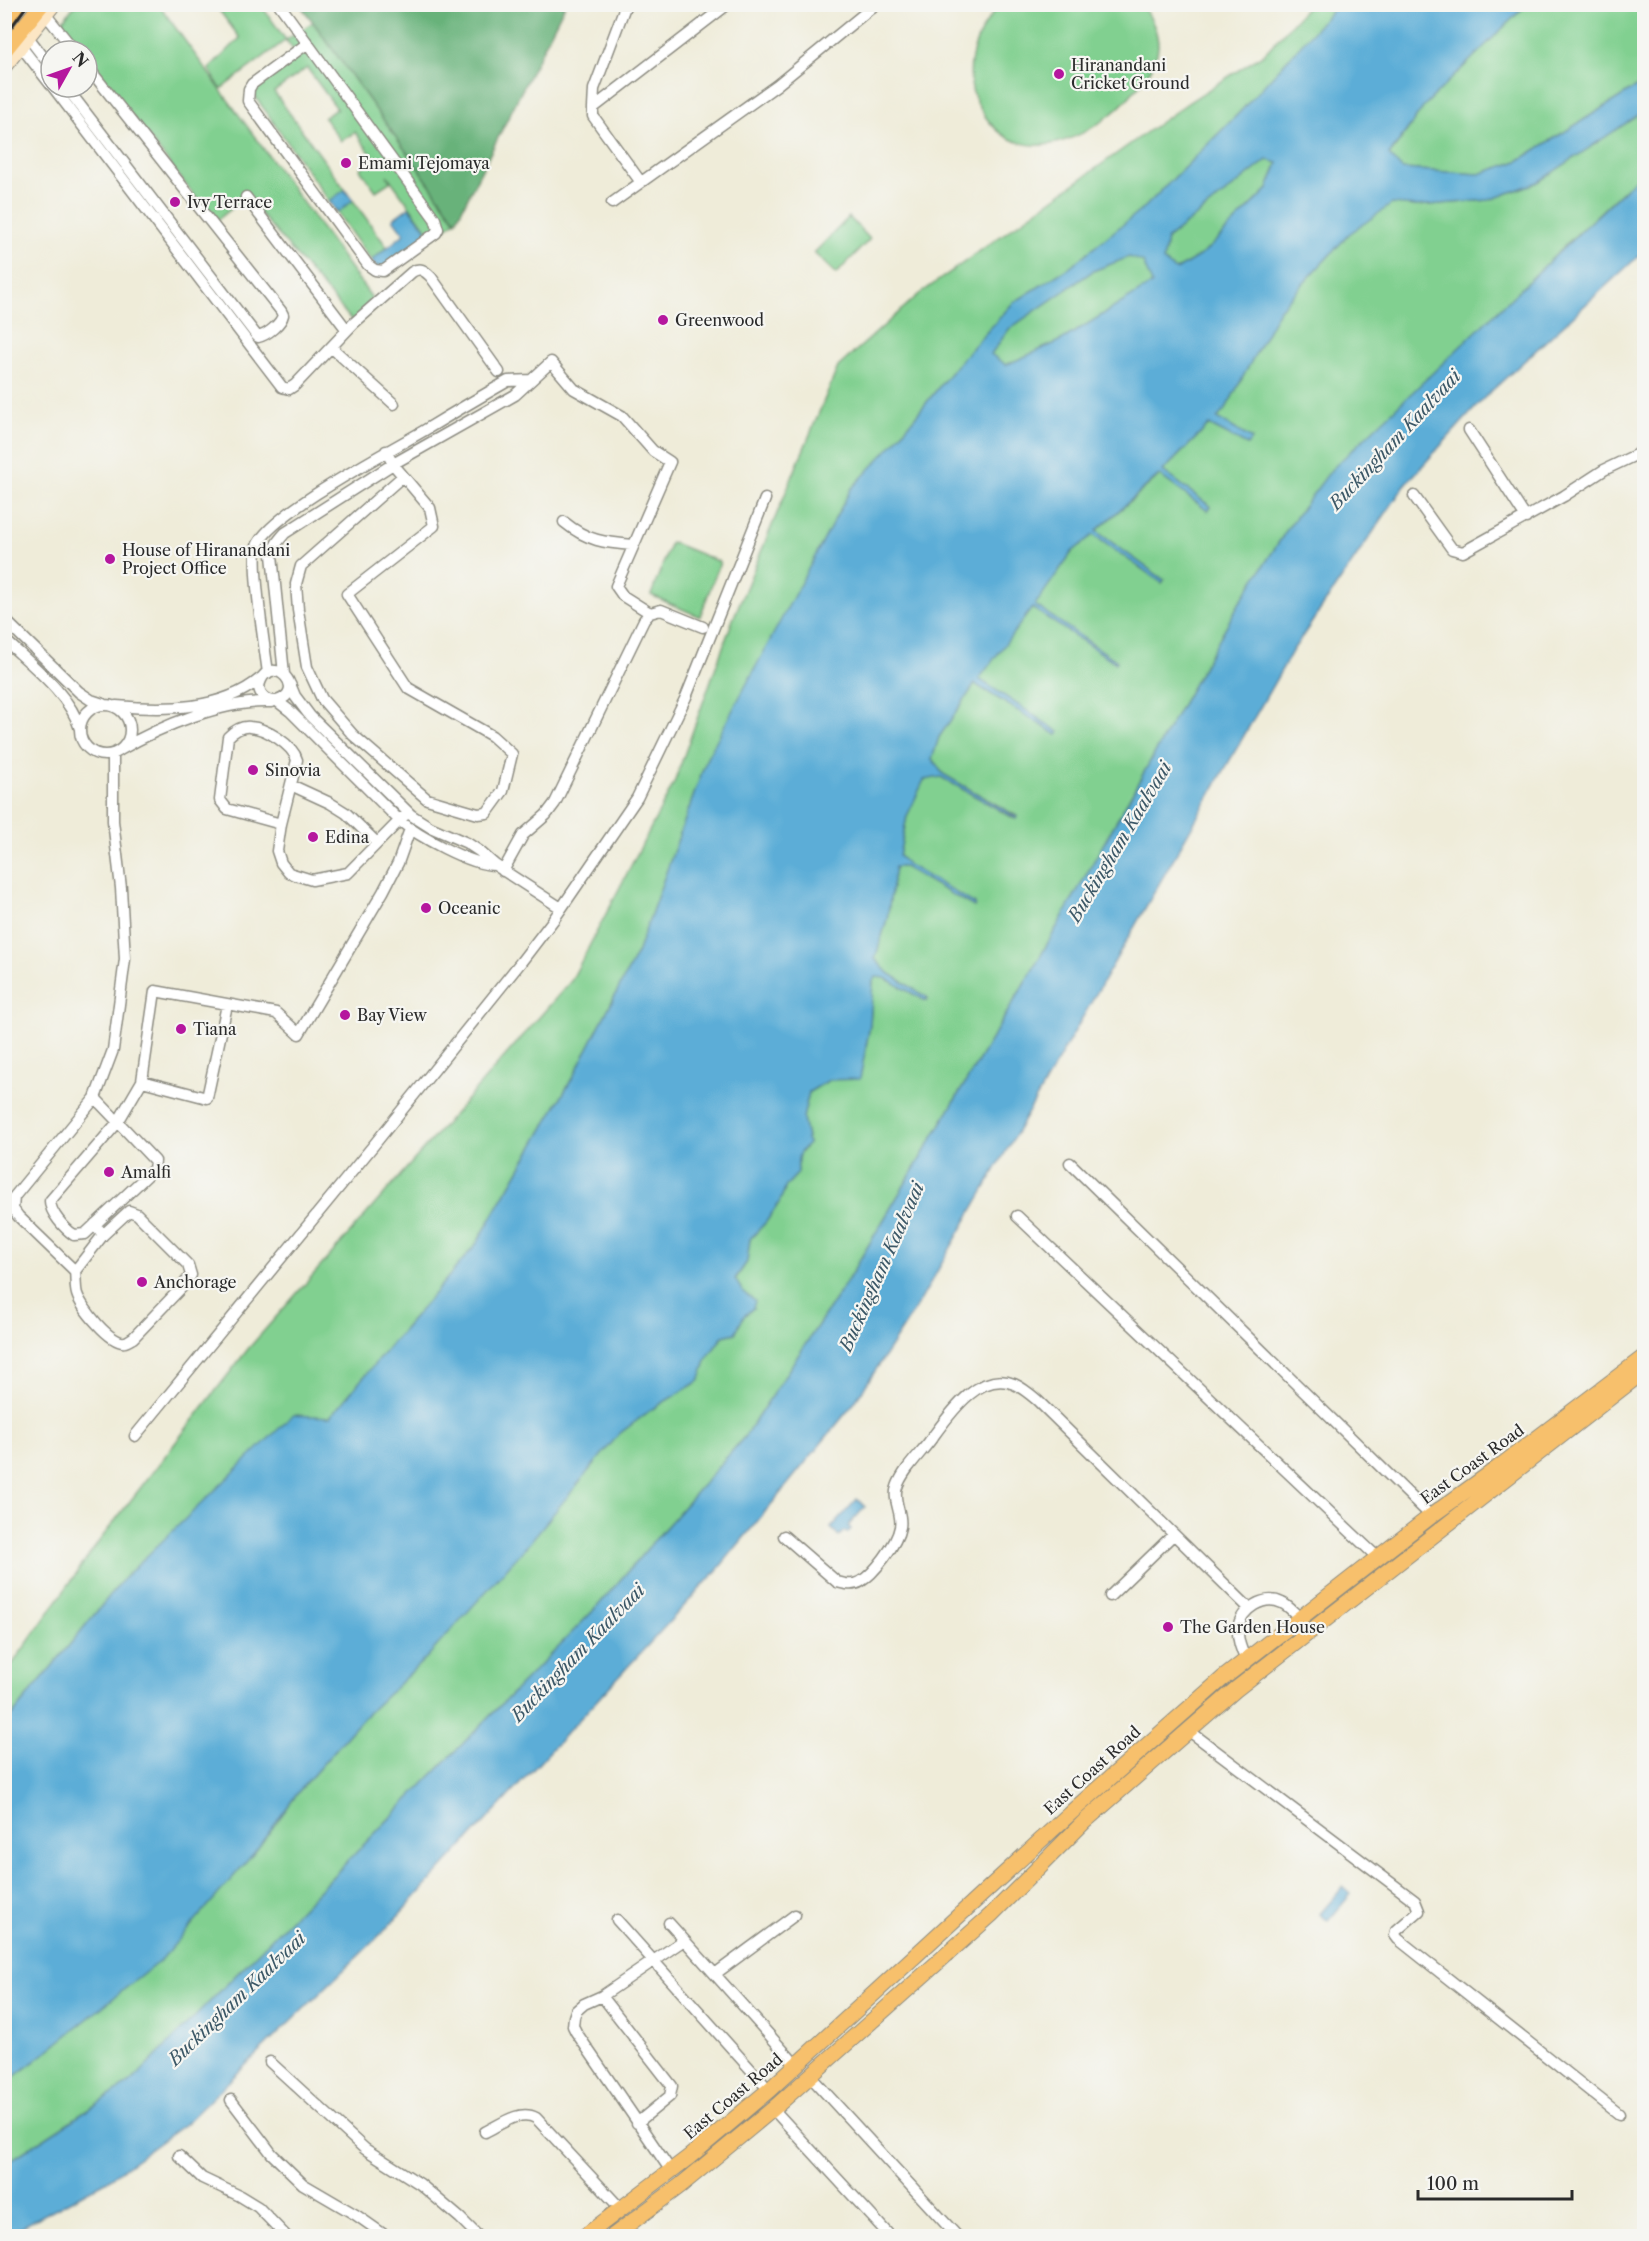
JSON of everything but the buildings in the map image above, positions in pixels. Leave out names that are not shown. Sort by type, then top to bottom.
[{"type":"main road","points":[[4,22],[19,4]]},
{"type":"main road","points":[[4,51],[21,40],[47,8]]},
{"type":"main road","name":"East Coast Road","points":[[585,2236],[671,2171],[797,2066],[1076,1808],[1246,1660],[1377,1557],[1486,1478],[1644,1357]]},
{"type":"main road","name":"East Coast Road","points":[[613,2236],[681,2185],[773,2109],[991,1915],[1085,1821],[1275,1657],[1644,1371]]},
{"type":"street","points":[[279,4],[308,43],[438,224],[436,234],[383,272],[368,265],[248,101],[252,84],[308,43]]},
{"type":"street","points":[[626,4],[594,89],[593,116],[640,181]]},
{"type":"street","points":[[593,108],[728,4]]},
{"type":"street","points":[[612,202],[777,85],[869,7]]},
{"type":"street","points":[[47,8],[67,39]]},
{"type":"street","points":[[21,40],[39,56]]},
{"type":"street","points":[[4,68],[21,40]]},
{"type":"street","points":[[21,40],[39,67]]},
{"type":"street","points":[[75,99],[256,335],[263,336],[282,320],[284,315],[99,81]]},
{"type":"street","points":[[62,99],[282,387],[287,389],[292,387],[347,330],[412,272],[422,269],[499,372]]},
{"type":"street","points":[[246,197],[347,330]]},
{"type":"street","points":[[332,347],[394,404]]},
{"type":"street","points":[[4,639],[63,698],[73,712],[83,740],[90,750],[102,754],[117,752],[149,734],[196,716],[242,704],[275,701],[286,696],[287,679],[272,555],[274,547],[285,533],[393,464],[515,395],[551,362],[574,389],[622,416],[653,451],[670,462],[616,586],[623,596],[650,613],[661,610],[703,627]]},
{"type":"street","points":[[499,868],[482,864],[410,830],[290,711],[264,697],[260,683],[265,676],[256,552],[263,536],[273,525],[302,503],[386,451],[508,381],[531,380]]},
{"type":"street","points":[[1468,429],[1526,518]]},
{"type":"street","points":[[386,451],[393,464],[430,508],[434,526],[347,594],[408,688],[492,736],[512,754],[503,791],[487,813],[478,814],[427,799],[353,735],[322,699],[307,667],[297,602],[296,584],[301,566],[403,476]]},
{"type":"street","points":[[1414,496],[1452,549],[1463,552],[1564,496],[1604,470],[1644,451]]},
{"type":"street","points":[[135,1437],[521,962],[637,798],[686,697],[765,499]]},
{"type":"street","points":[[564,522],[578,534],[594,540],[611,544],[634,545]]},
{"type":"street","points":[[499,868],[523,835],[546,815],[555,803],[650,613]]},
{"type":"street","points":[[4,619],[79,692],[125,714],[130,725],[129,738],[117,752],[113,821],[121,888],[125,959],[113,1050],[95,1098],[14,1197],[12,1203],[18,1216],[75,1271],[77,1294],[88,1313],[106,1334],[118,1342],[126,1342],[133,1338],[191,1275],[188,1265],[137,1214],[129,1211],[103,1235],[75,1271]]},
{"type":"street","points":[[263,627],[280,627]]},
{"type":"street","points":[[80,732],[82,719],[90,710],[101,705],[171,708],[206,703],[241,693],[274,671],[287,679],[295,696],[310,716],[408,812],[430,827],[473,847],[499,868],[561,908]]},
{"type":"street","points":[[281,824],[227,809],[220,800],[228,737],[235,730],[250,727],[281,739],[297,760],[281,824],[278,851],[281,863],[290,873],[312,880],[348,873],[408,812]]},
{"type":"street","points":[[291,785],[330,802],[346,813],[377,843]]},
{"type":"street","points":[[95,1098],[118,1122],[155,1161],[155,1164],[152,1171],[85,1234],[74,1235],[68,1231],[50,1207],[50,1201],[118,1122],[142,1081],[155,991],[276,1013],[298,1034],[383,892],[398,863],[410,830]]},
{"type":"street","points":[[142,1081],[207,1098],[227,1005]]},
{"type":"street","points":[[1070,1163],[1431,1516]]},
{"type":"street","points":[[1017,1216],[1377,1557]]},
{"type":"street","points":[[95,1224],[103,1235]]},
{"type":"street","points":[[784,1536],[837,1582],[848,1585],[863,1580],[886,1556],[900,1528],[895,1495],[900,1480],[957,1405],[976,1390],[989,1383],[1000,1381],[1014,1384],[1037,1400],[1249,1608]]},
{"type":"street","points":[[1110,1596],[1173,1535]]},
{"type":"street","points":[[1246,1660],[1240,1647],[1238,1628],[1240,1620],[1249,1608],[1266,1600],[1274,1600],[1290,1608],[1300,1618]]},
{"type":"street","points":[[1188,1730],[1415,1901],[1419,1911],[1396,1931],[1395,1935],[1398,1939],[1619,2114]]},
{"type":"street","points":[[715,1974],[795,1915]]},
{"type":"street","points":[[617,1920],[769,2090]]},
{"type":"street","points":[[669,1923],[797,2066]]},
{"type":"street","points":[[671,2171],[573,2026],[576,2011],[584,2004],[602,1996],[684,1940]]},
{"type":"street","points":[[602,1996],[672,2086],[670,2096],[637,2123]]},
{"type":"street","points":[[270,2062],[365,2149],[420,2184],[478,2236]]},
{"type":"street","points":[[810,2076],[957,2236]]},
{"type":"street","points":[[231,2100],[272,2154],[303,2184],[356,2215],[386,2236]]},
{"type":"street","points":[[773,2109],[890,2236]]},
{"type":"street","points":[[484,2132],[519,2115],[528,2114],[536,2118],[621,2209]]},
{"type":"street","points":[[179,2156],[202,2178],[258,2207],[286,2236]]},
{"type":"green space","points":[[75,5],[159,5],[372,298],[354,323],[246,197],[215,222],[99,73],[99,39],[72,39],[60,24]]},
{"type":"green space","points":[[215,5],[261,5],[286,40],[221,89],[209,69],[240,38]]},
{"type":"green space","points":[[300,5],[565,5],[456,221],[313,22]]},
{"type":"green space","name":"Hiranandani Cricket Ground","points":[[1001,5],[1142,5],[1157,35],[1156,59],[1139,85],[1120,106],[1083,133],[1062,141],[1041,145],[1021,143],[1002,134],[985,116],[972,87],[970,72],[973,51],[987,21]]},
{"type":"green space","points":[[1309,5],[1338,5],[1239,113],[1145,207],[1067,269],[1013,303],[955,367],[895,442],[707,758],[638,951],[573,1077],[477,1243],[330,1417],[125,1577],[5,1724],[4,1676],[100,1540],[248,1349],[571,981],[674,783],[733,619],[838,367],[918,295],[1189,102],[1264,54]]},
{"type":"green space","points":[[1526,5],[1644,5],[1644,82],[1518,161],[1479,174],[1402,169],[1389,156],[1425,105]]},
{"type":"green space","points":[[313,22],[456,221],[432,237],[387,175],[390,182],[376,191],[360,169],[374,158],[355,132],[341,141],[324,118],[336,109],[338,110],[307,68],[274,92],[387,247],[371,261],[252,92],[298,56],[286,40]]},
{"type":"green space","points":[[1644,111],[1644,171],[1562,248],[1290,525],[1240,602],[1032,971],[849,1278],[746,1435],[596,1608],[131,2082],[5,2164],[5,2083],[35,2061],[254,1853],[299,1791],[364,1717],[428,1656],[619,1434],[652,1409],[699,1381],[707,1358],[723,1336],[735,1333],[744,1316],[753,1308],[754,1301],[743,1292],[735,1280],[747,1262],[750,1239],[766,1222],[779,1203],[786,1186],[798,1173],[797,1157],[808,1143],[803,1118],[809,1092],[829,1080],[849,1078],[866,1046],[873,981],[876,976],[885,978],[926,1001],[928,998],[887,972],[875,959],[887,919],[895,867],[904,867],[974,907],[975,904],[906,864],[899,856],[907,816],[924,779],[941,777],[1015,819],[1017,816],[943,774],[932,759],[939,737],[975,684],[1057,734],[1058,732],[978,679],[1032,607],[1116,663],[1117,661],[1034,605],[1072,552],[1093,534],[1162,583],[1164,580],[1096,531],[1160,475],[1208,511],[1211,507],[1163,471],[1209,425],[1247,444],[1252,439],[1216,419],[1225,410],[1279,310],[1349,234],[1392,203],[1416,206],[1489,200],[1538,182]]},
{"type":"green space","points":[[1267,160],[1278,162],[1268,189],[1204,253],[1176,270],[1163,261],[1167,239]]},
{"type":"green space","points":[[849,217],[870,239],[836,274],[814,253]]},
{"type":"green space","points":[[1130,256],[1143,261],[1153,284],[1060,341],[1006,365],[990,354],[1009,329],[1093,271]]},
{"type":"green space","points":[[671,542],[720,562],[700,617],[651,595]]},
{"type":"water","points":[[1338,4],[1526,5],[1425,105],[1389,155],[1402,169],[1479,174],[1518,161],[1644,82],[1644,111],[1538,182],[1489,200],[1416,206],[1392,204],[1349,234],[1279,310],[1225,410],[1217,418],[1252,439],[1247,445],[1209,425],[1163,471],[1211,507],[1208,511],[1159,475],[1096,531],[1164,580],[1162,583],[1093,535],[1072,552],[1035,605],[1117,661],[1116,663],[1032,608],[979,679],[1059,732],[1057,735],[975,684],[939,737],[932,759],[943,774],[1017,817],[1016,819],[941,777],[924,780],[907,816],[899,856],[907,864],[975,904],[974,907],[904,867],[895,867],[887,919],[875,959],[887,972],[928,998],[926,1001],[885,978],[876,977],[873,981],[870,1025],[860,1079],[829,1080],[809,1092],[803,1118],[808,1144],[798,1157],[798,1173],[786,1186],[779,1203],[766,1222],[750,1239],[747,1262],[735,1279],[743,1292],[755,1301],[753,1308],[744,1316],[735,1333],[723,1336],[707,1358],[699,1381],[652,1409],[619,1434],[525,1548],[428,1656],[364,1717],[299,1791],[254,1853],[162,1959],[5,2083],[5,1724],[125,1577],[293,1415],[330,1417],[477,1243],[573,1077],[638,951],[707,758],[851,489],[895,442],[955,367],[1013,303],[1067,269],[1145,207],[1239,113]],"holes":[[[1267,160],[1278,163],[1268,189],[1204,253],[1176,270],[1163,261],[1167,239]],[[1129,257],[1143,262],[1152,284],[1060,341],[1006,365],[991,354],[1009,329],[1093,271]]]},
{"type":"water","name":"Buckingham Kaalvaai","points":[[1644,171],[1644,251],[1485,397],[1405,485],[1293,650],[919,1303],[855,1402],[719,1568],[384,1931],[185,2124],[106,2181],[5,2236],[5,2164],[131,2082],[596,1608],[746,1435],[849,1278],[1032,971],[1240,602],[1290,525],[1331,470]]},
{"type":"water","points":[[345,190],[353,200],[338,213],[329,201]]},
{"type":"water","points":[[409,207],[432,237],[380,271],[371,261],[404,234],[393,219]]},
{"type":"water","points":[[857,1499],[865,1507],[848,1526],[851,1529],[839,1536],[831,1528]]},
{"type":"water","points":[[1343,1887],[1351,1894],[1328,1921],[1320,1914]]},
{"type":"railway","points":[[4,37],[28,4]]},
{"type":"place","name":"Hiranandani Cricket Ground","points":[[1059,74]]},
{"type":"place","name":"Emami Tejomaya","points":[[346,163]]},
{"type":"place","name":"Ivy Terrace","points":[[175,202]]},
{"type":"place","name":"Greenwood","points":[[663,320]]},
{"type":"place","name":"House of Hiranandani Project Office","points":[[110,559]]},
{"type":"place","name":"Sinovia","points":[[253,770]]},
{"type":"place","name":"Edina","points":[[313,837]]},
{"type":"place","name":"Oceanic","points":[[426,908]]},
{"type":"place","name":"Bay View","points":[[345,1015]]},
{"type":"place","name":"Tiana","points":[[181,1029]]},
{"type":"place","name":"Amalfi","points":[[109,1172]]},
{"type":"place","name":"Anchorage","points":[[142,1282]]},
{"type":"place","name":"The Garden House","points":[[1168,1627]]}]
